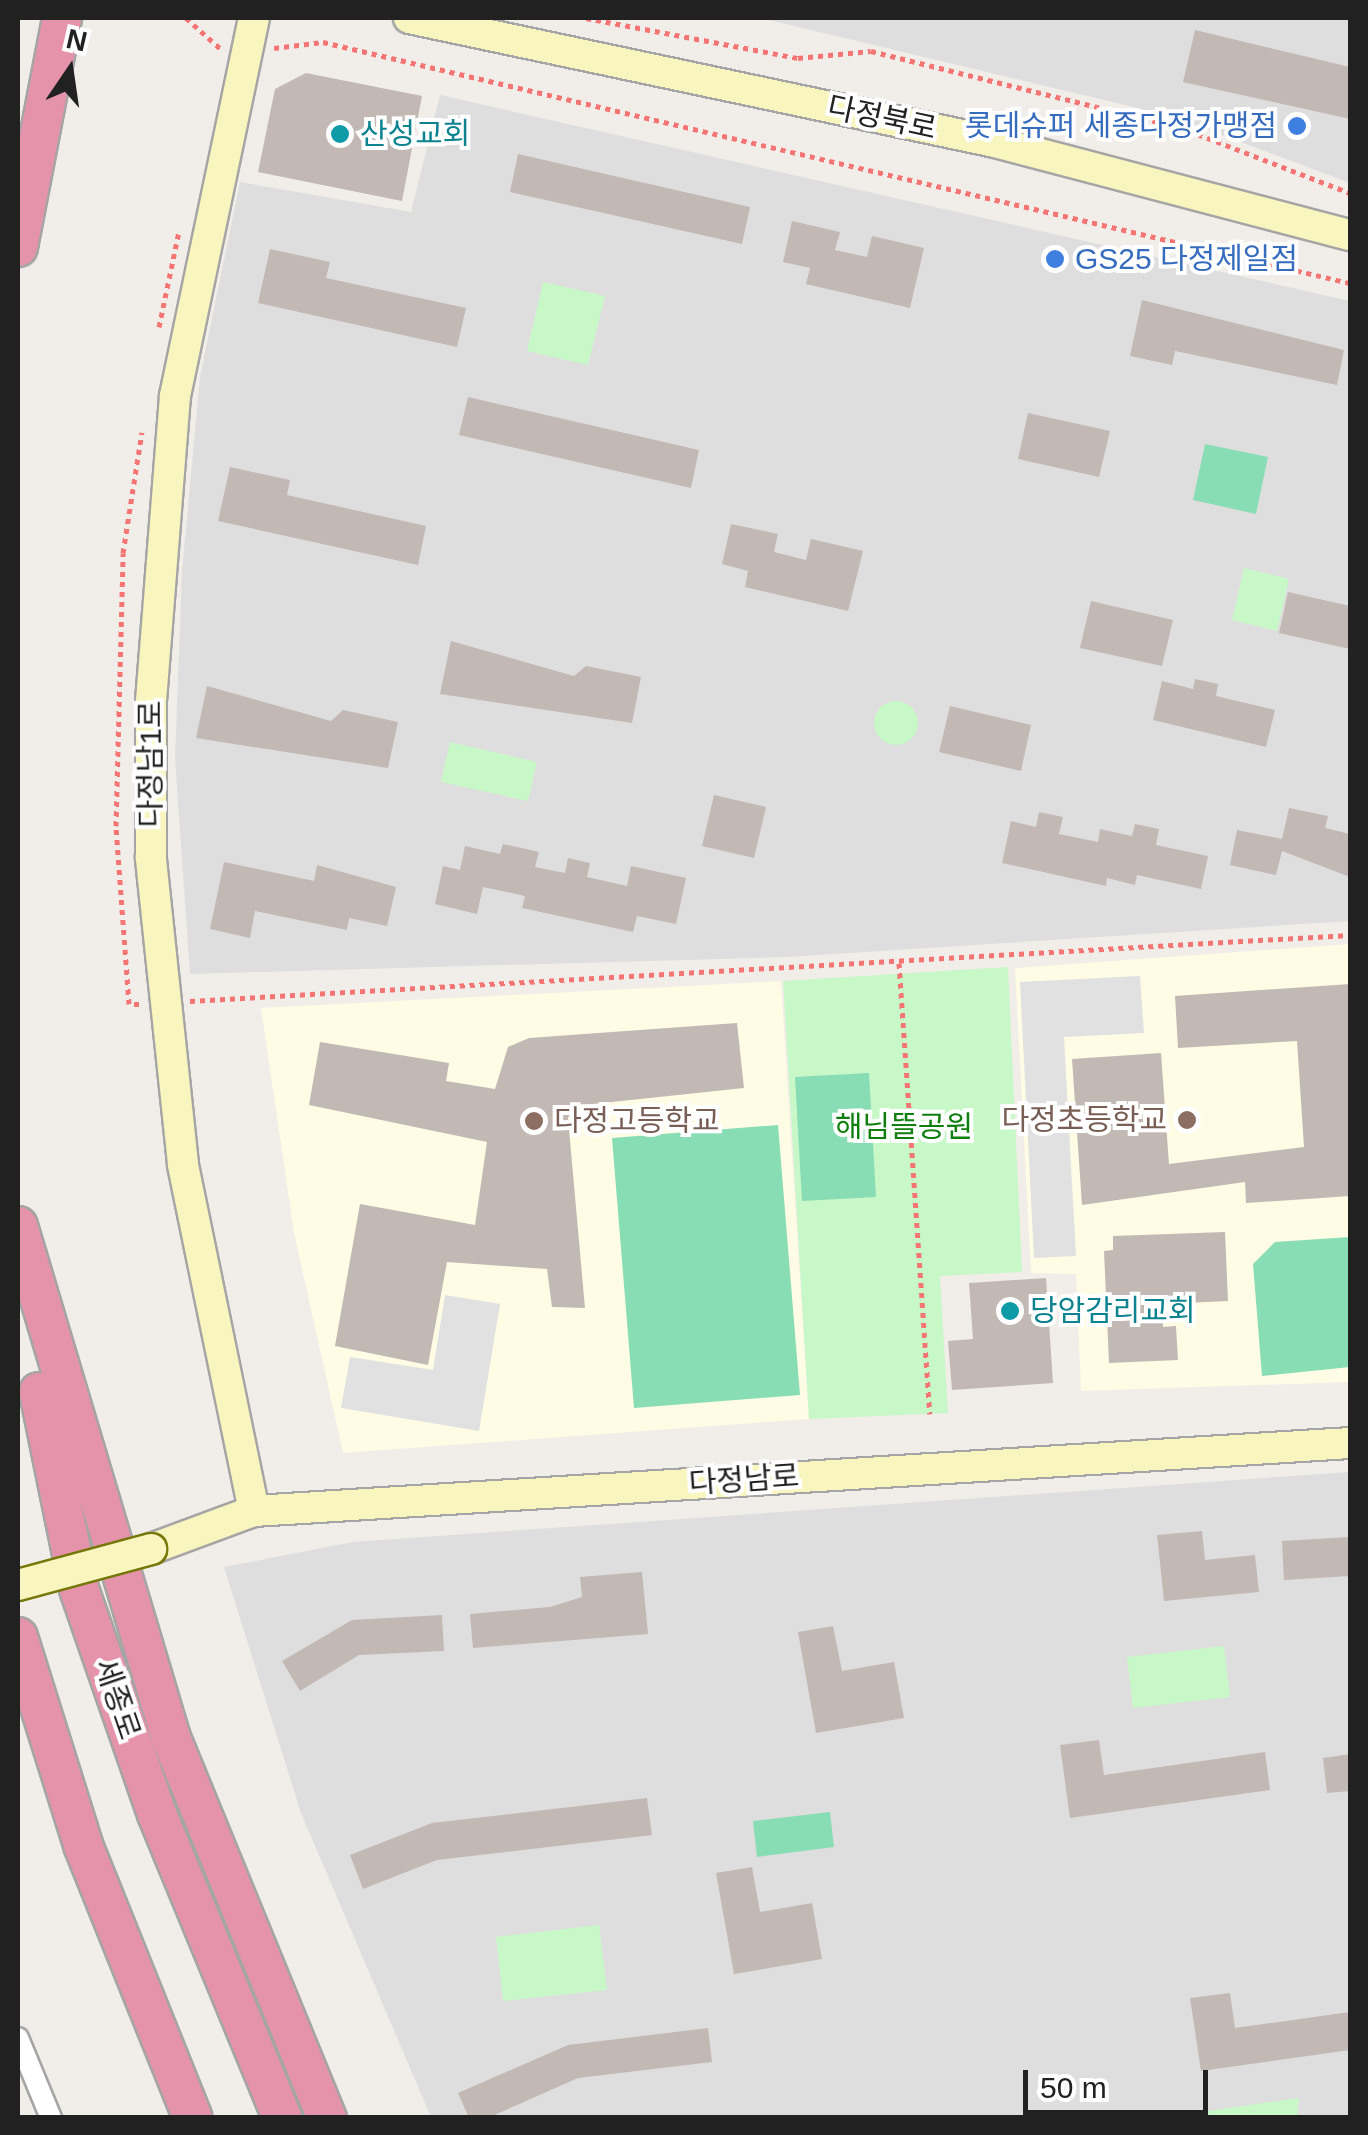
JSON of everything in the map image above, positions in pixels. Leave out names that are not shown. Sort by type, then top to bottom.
[{"type":"highway","points":[[18,247],[62,18]]},
{"type":"highway","points":[[18,1226],[171,1738],[327,2118]]},
{"type":"highway","name":"세종로","points":[[18,1261],[80,1589],[157,1814],[282,2118]]},
{"type":"highway","points":[[18,1637],[83,1845],[193,2118]]},
{"type":"highway","points":[[18,1714],[42,1804],[165,2118]]},
{"type":"street","name":"다정남1로","points":[[254,18],[175,396],[151,702],[151,857],[183,1164],[254,1511]]},
{"type":"street","name":"다정북로","points":[[409,18],[995,142],[1350,234]]},
{"type":"street","name":"다정남로","points":[[18,1585],[152,1548],[254,1511],[1348,1443]]},
{"type":"street","points":[[18,2038],[52,2118]]},
{"type":"path","points":[[586,18],[798,58],[871,52],[1179,127],[1350,194]]},
{"type":"path","points":[[286,50],[323,42],[1350,283]]},
{"type":"path","points":[[185,1001],[1350,935]]},
{"type":"path","points":[[899,961],[930,1414]]},
{"type":"shaded area","points":[[761,18],[1350,18],[1350,183],[1171,116]]},
{"type":"shaded area","points":[[440,95],[1350,301],[1350,921],[786,957],[190,974],[175,758],[182,572],[200,377],[240,182],[411,212]]},
{"type":"shaded area","name":"다정초등학교","points":[[1350,944],[1350,1382],[1081,1391],[1076,1274],[1031,1273],[1015,968]]},
{"type":"shaded area","points":[[1140,976],[1144,1033],[1064,1037],[1076,1256],[1034,1258],[1020,982]]},
{"type":"shaded area","name":"다정고등학교","points":[[781,981],[809,1419],[343,1453],[294,1233],[261,1008]]},
{"type":"shaded area","points":[[445,1295],[500,1304],[479,1431],[341,1408],[350,1357],[433,1370]]},
{"type":"shaded area","points":[[1350,1472],[1350,2117],[431,2117],[301,1813],[224,1567],[353,1542]]},
{"type":"green space","points":[[543,282],[605,296],[588,365],[527,351]]},
{"type":"green space","points":[[1205,444],[1268,457],[1256,514],[1193,500]]},
{"type":"green space","points":[[1244,568],[1289,579],[1277,631],[1232,620]]},
{"type":"green space","points":[[896,701],[912,707],[918,723],[912,739],[896,745],[880,739],[874,723],[880,707]]},
{"type":"green space","points":[[450,742],[537,762],[528,801],[441,782]]},
{"type":"green space","name":"해님뜰공원","points":[[1008,967],[1022,1272],[940,1276],[948,1413],[809,1419],[783,981]]},
{"type":"green space","points":[[869,1073],[876,1197],[802,1201],[795,1077]]},
{"type":"green space","points":[[778,1125],[800,1395],[634,1408],[612,1138]]},
{"type":"green space","points":[[1350,1237],[1350,1367],[1262,1376],[1253,1264],[1275,1242]]},
{"type":"green space","points":[[1224,1646],[1230,1697],[1133,1708],[1127,1657]]},
{"type":"green space","points":[[830,1812],[834,1847],[757,1857],[753,1821]]},
{"type":"green space","points":[[599,1925],[607,1990],[503,2001],[496,1937]]},
{"type":"green space","points":[[1299,2098],[1297,2117],[1209,2117],[1208,2111]]},
{"type":"building","points":[[1195,30],[1350,67],[1350,119],[1183,82]]},
{"type":"building","name":"산성교회","points":[[306,73],[422,96],[402,201],[258,172],[275,89]]},
{"type":"building","points":[[518,154],[750,207],[742,244],[510,192]]},
{"type":"building","points":[[792,221],[840,232],[835,250],[867,257],[872,236],[924,248],[910,308],[806,284],[810,268],[783,262]]},
{"type":"building","points":[[270,249],[330,262],[326,278],[466,308],[457,347],[258,303]]},
{"type":"building","points":[[1142,300],[1344,350],[1337,385],[1175,351],[1172,365],[1130,356]]},
{"type":"building","points":[[468,397],[699,450],[691,488],[459,435]]},
{"type":"building","points":[[1028,413],[1110,431],[1099,477],[1018,459]]},
{"type":"building","points":[[230,467],[290,480],[287,495],[426,526],[418,565],[218,521]]},
{"type":"building","points":[[731,524],[778,534],[774,552],[806,560],[811,539],[863,551],[848,611],[745,587],[748,571],[722,564]]},
{"type":"building","points":[[1288,592],[1350,606],[1350,649],[1279,633]]},
{"type":"building","points":[[1091,601],[1173,620],[1162,666],[1080,648]]},
{"type":"building","points":[[451,641],[574,676],[586,666],[641,677],[632,723],[440,694]]},
{"type":"building","points":[[1195,679],[1218,684],[1216,696],[1275,710],[1266,747],[1153,720],[1162,681],[1193,689]]},
{"type":"building","points":[[207,686],[331,721],[343,710],[398,722],[388,768],[196,738]]},
{"type":"building","points":[[950,706],[1031,725],[1021,771],[939,752]]},
{"type":"building","points":[[714,795],[766,807],[754,858],[702,846]]},
{"type":"building","points":[[1289,808],[1328,816],[1325,828],[1350,834],[1350,877],[1282,851],[1276,875],[1230,865],[1237,830],[1282,839]]},
{"type":"building","points":[[1039,812],[1063,817],[1059,834],[1098,842],[1100,829],[1132,836],[1135,824],[1159,829],[1156,845],[1208,856],[1201,889],[1137,875],[1135,885],[1107,878],[1106,886],[1002,863],[1011,821],[1036,827]]},
{"type":"building","points":[[503,844],[539,852],[535,867],[565,873],[568,858],[590,863],[587,877],[627,886],[631,866],[686,878],[676,924],[637,916],[633,932],[522,908],[525,896],[483,887],[477,914],[435,904],[443,866],[460,870],[465,846],[500,854]]},
{"type":"building","points":[[224,862],[314,881],[317,865],[396,887],[387,926],[349,918],[347,930],[255,911],[250,938],[210,929]]},
{"type":"building","points":[[1350,984],[1350,1196],[1246,1203],[1245,1182],[1082,1205],[1072,1059],[1161,1053],[1169,1164],[1304,1147],[1297,1041],[1178,1048],[1175,996]]},
{"type":"building","points":[[737,1023],[744,1088],[574,1106],[568,1118],[585,1308],[552,1307],[547,1269],[447,1262],[428,1365],[335,1346],[360,1204],[475,1225],[487,1142],[309,1105],[320,1042],[449,1063],[446,1081],[495,1089],[508,1047],[529,1038]]},
{"type":"building","points":[[1225,1232],[1228,1301],[1162,1304],[1163,1327],[1176,1326],[1178,1360],[1109,1363],[1104,1251],[1113,1250],[1113,1236]]},
{"type":"building","name":"당암감리교회","points":[[1046,1278],[1053,1383],[952,1390],[948,1341],[973,1339],[969,1283]]},
{"type":"building","points":[[1202,1531],[1205,1560],[1255,1555],[1259,1592],[1164,1601],[1157,1535]]},
{"type":"building","points":[[1350,1537],[1350,1576],[1284,1580],[1282,1541]]},
{"type":"building","points":[[642,1572],[648,1634],[473,1648],[470,1614],[550,1607],[582,1597],[580,1577]]},
{"type":"building","points":[[442,1615],[444,1651],[359,1655],[300,1691],[282,1661],[352,1620]]},
{"type":"building","points":[[833,1626],[842,1671],[894,1662],[904,1718],[816,1733],[798,1632]]},
{"type":"building","points":[[1099,1740],[1104,1775],[1265,1752],[1270,1790],[1070,1818],[1060,1745]]},
{"type":"building","points":[[1350,1754],[1350,1791],[1327,1793],[1323,1758]]},
{"type":"building","points":[[647,1798],[652,1835],[437,1860],[363,1889],[350,1855],[432,1823]]},
{"type":"building","points":[[752,1867],[760,1912],[812,1903],[822,1959],[734,1974],[716,1873]]},
{"type":"building","points":[[1230,1993],[1235,2028],[1350,2012],[1350,2050],[1201,2071],[1190,1998]]},
{"type":"building","points":[[708,2028],[712,2062],[578,2078],[488,2118],[469,2118],[458,2093],[568,2045]]},
{"type":"place","name":"롯데슈퍼 세종다정가맹점","points":[[1297,126]]},
{"type":"place","name":"산성교회","points":[[340,134]]},
{"type":"place","name":"GS25 다정제일점","points":[[1055,259]]},
{"type":"place","name":"다정초등학교","points":[[1187,1120]]},
{"type":"place","name":"다정고등학교","points":[[534,1121]]},
{"type":"place","name":"당암감리교회","points":[[1010,1311]]}]
